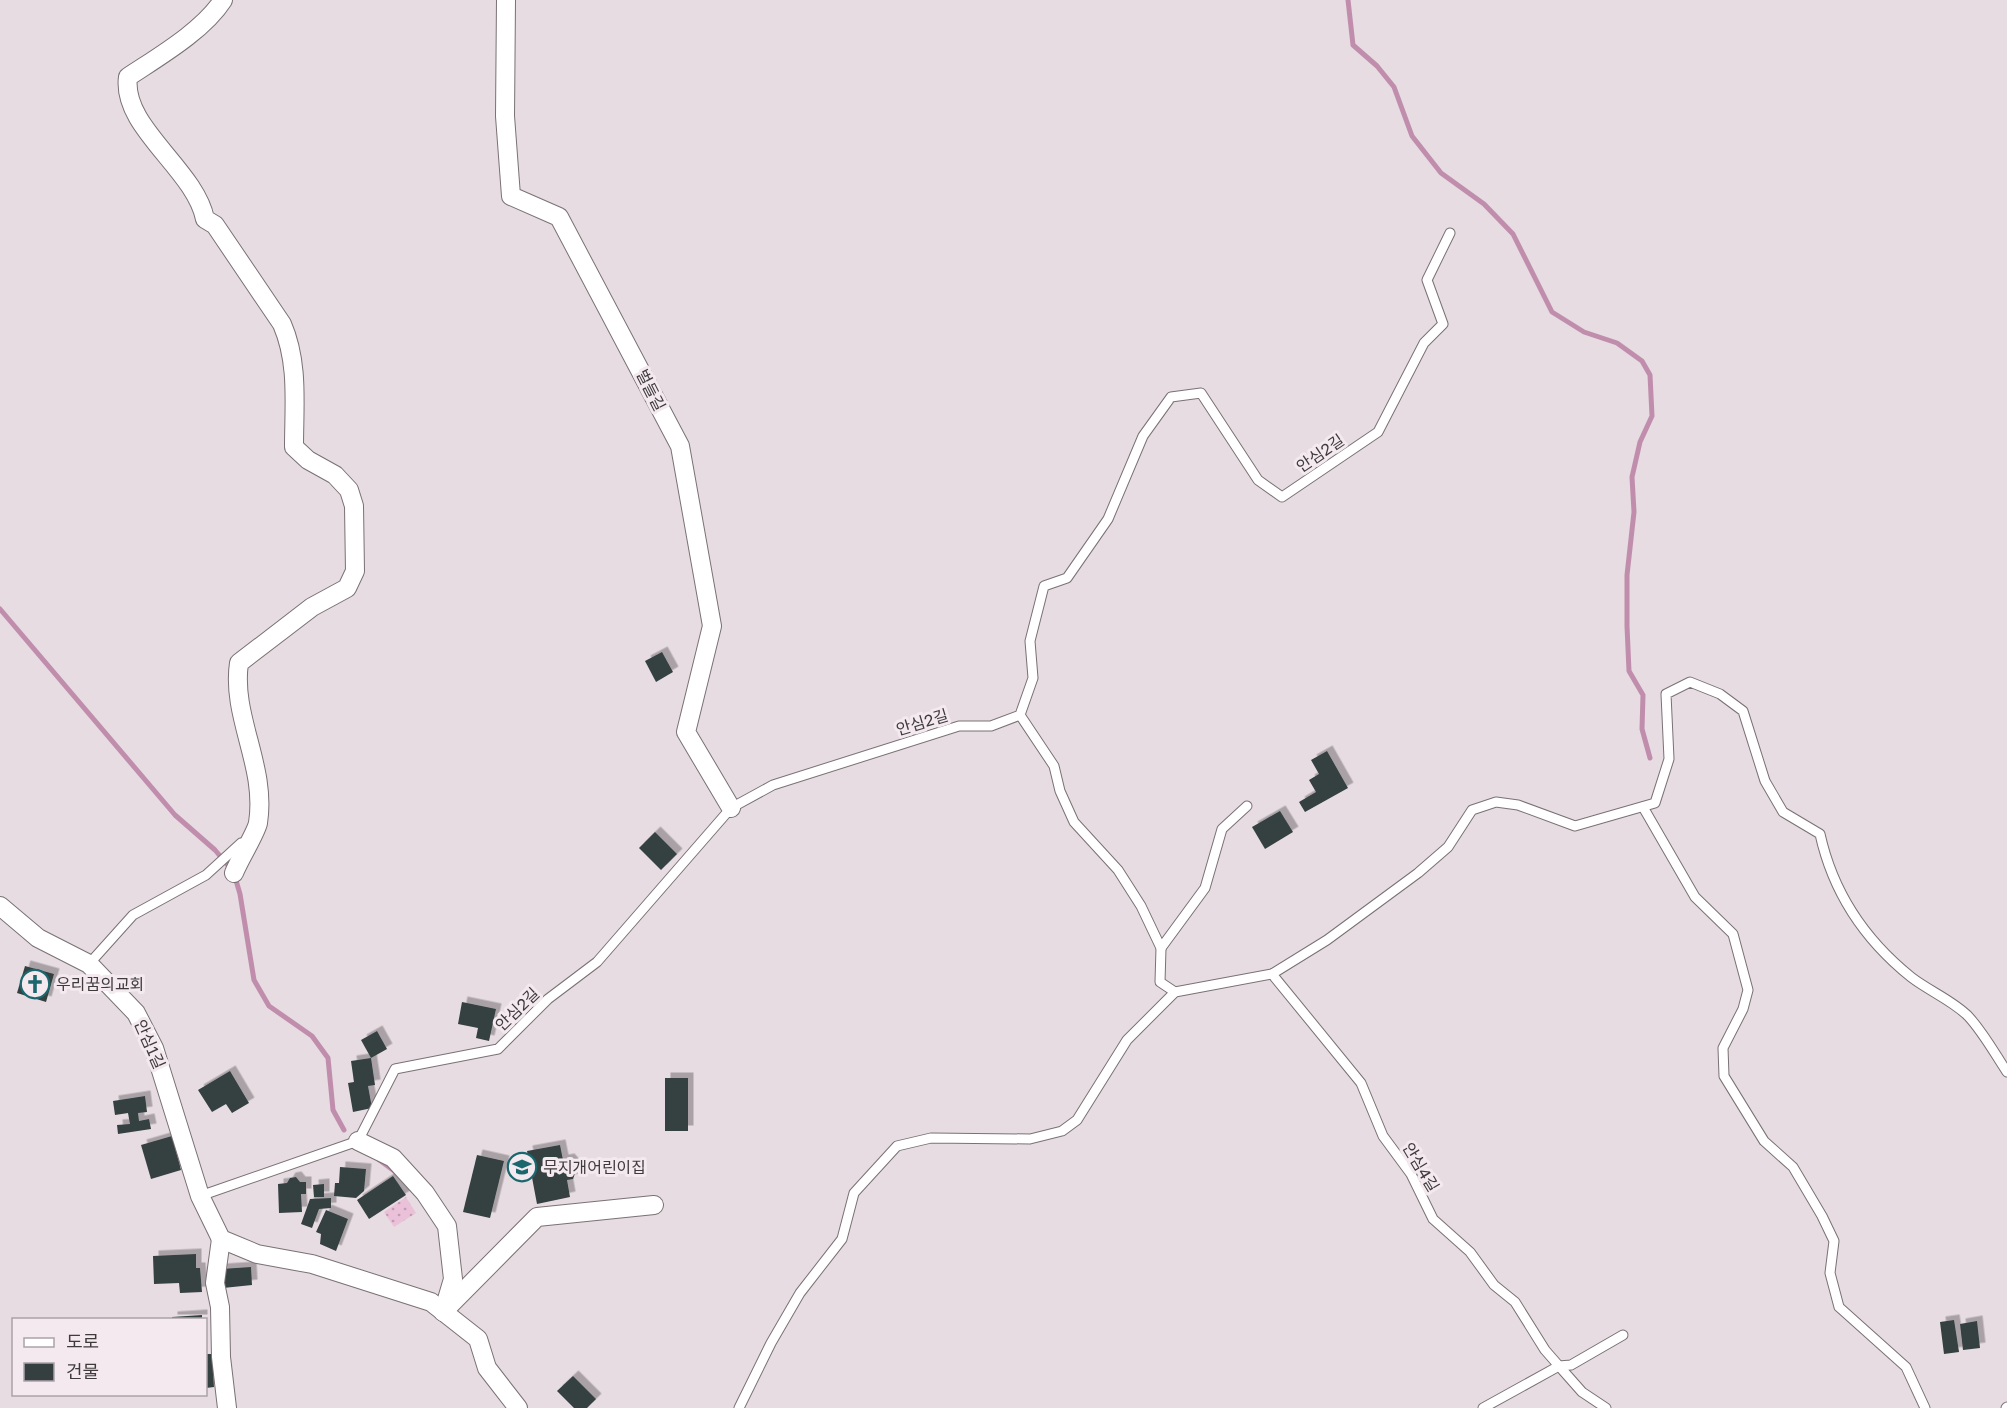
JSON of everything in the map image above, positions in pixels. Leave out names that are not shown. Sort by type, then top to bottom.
[{"type":"street","points":[[223,0],[216,11],[167,51],[128,77],[126,91],[143,126],[156,144],[167,153],[203,207],[205,219],[215,225],[282,324],[290,342],[295,372],[294,447],[308,460],[335,475],[349,490],[354,506],[356,572],[347,588],[312,607],[239,663],[236,685],[260,785],[257,825],[234,873]]},
{"type":"street","name":"벌들길","points":[[506,0],[505,116],[511,196],[559,217],[680,446],[712,626],[686,732],[731,808]]},
{"type":"street","name":"안심1길","points":[[0,906],[38,938],[89,964],[136,1013],[154,1048],[200,1196],[220,1239]]},
{"type":"street","points":[[358,1141],[393,1158],[425,1193],[447,1226],[453,1279],[443,1312]]},
{"type":"street","points":[[443,1312],[537,1217],[654,1205]]},
{"type":"street","points":[[227,1408],[221,1357],[220,1307],[215,1282],[220,1239],[257,1254],[312,1264],[431,1302],[478,1339],[487,1368],[518,1408]]},
{"type":"lane","name":"안심2길","points":[[358,1141],[395,1069],[498,1049],[548,999],[597,962],[731,808],[773,785],[959,726],[991,726],[1020,715],[1033,678],[1030,641],[1044,586],[1067,578],[1108,519],[1143,436],[1171,398],[1202,393],[1258,480],[1282,497],[1378,432],[1424,343],[1443,324],[1427,280],[1450,233]]},
{"type":"lane","points":[[740,1408],[771,1343],[800,1293],[842,1239],[854,1193],[897,1146],[931,1138],[1030,1139],[1062,1131],[1077,1120],[1127,1040],[1175,992],[1272,974],[1326,940],[1418,873],[1448,847],[1472,810],[1496,802],[1518,805],[1575,826],[1654,803],[1669,759],[1666,694],[1690,682],[1720,694],[1743,711],[1765,781],[1783,812],[1820,834],[1824,852],[1844,900],[1861,927],[1873,943],[1912,978],[1967,1015],[2007,1072]]},
{"type":"lane","points":[[1020,715],[1054,766],[1060,791],[1074,822],[1118,870],[1141,906],[1161,948],[1160,982],[1175,992]]},
{"type":"lane","points":[[1161,948],[1205,888],[1222,830],[1247,806]]},
{"type":"lane","points":[[1643,807],[1695,897],[1733,934],[1748,990],[1743,1009],[1723,1048],[1724,1076],[1764,1141],[1793,1167],[1822,1215],[1834,1241],[1830,1273],[1839,1307],[1906,1367],[1925,1408]]},
{"type":"lane","points":[[89,964],[134,915],[206,875],[240,843]]},
{"type":"lane","name":"안심4길","points":[[1272,974],[1361,1083],[1383,1136],[1411,1174],[1433,1219],[1470,1252],[1494,1285],[1515,1302],[1545,1350],[1582,1392],[1606,1408]]},
{"type":"lane","points":[[200,1196],[358,1141]]},
{"type":"lane","points":[[1483,1408],[1559,1366],[1571,1365],[1623,1335]]},
{"type":"shaded area","points":[[406,1197],[416,1213],[394,1227],[384,1212]]},
{"type":"building","points":[[662,652],[673,672],[656,682],[645,661]]},
{"type":"building","points":[[1327,751],[1348,788],[1305,812],[1299,802],[1316,792],[1309,780],[1319,774],[1311,760]]},
{"type":"building","points":[[1280,811],[1293,832],[1265,849],[1252,827]]},
{"type":"building","points":[[655,832],[677,854],[661,870],[639,848]]},
{"type":"building","name":"우리꿈의교회","points":[[25,966],[54,974],[46,1002],[17,993]]},
{"type":"building","points":[[462,1002],[496,1009],[489,1041],[476,1038],[478,1028],[458,1024]]},
{"type":"building","points":[[377,1031],[387,1049],[371,1058],[361,1040]]},
{"type":"building","points":[[371,1058],[375,1085],[368,1086],[372,1108],[353,1112],[348,1083],[354,1082],[351,1061]]},
{"type":"building","points":[[230,1071],[249,1103],[232,1113],[226,1104],[212,1112],[198,1090]]},
{"type":"building","points":[[665,1078],[688,1078],[688,1131],[665,1131]]},
{"type":"building","points":[[145,1096],[147,1112],[138,1113],[139,1121],[149,1119],[151,1129],[118,1134],[117,1125],[130,1124],[128,1113],[115,1115],[113,1101]]},
{"type":"building","points":[[172,1136],[181,1170],[151,1179],[141,1145]]},
{"type":"building","points":[[560,1145],[563,1160],[569,1159],[577,1168],[573,1179],[567,1180],[570,1197],[537,1204],[527,1151]]},
{"type":"building","points":[[477,1155],[504,1161],[490,1218],[463,1212]]},
{"type":"building","points":[[340,1167],[366,1169],[364,1191],[356,1198],[334,1196],[335,1183],[339,1183]]},
{"type":"building","points":[[393,1176],[406,1195],[369,1219],[357,1200]]},
{"type":"building","points":[[296,1177],[300,1182],[306,1182],[306,1194],[301,1194],[302,1212],[279,1213],[278,1184],[287,1183],[290,1178]]},
{"type":"building","points":[[324,1184],[324,1197],[314,1197],[313,1185]]},
{"type":"building","points":[[331,1198],[331,1208],[319,1209],[312,1228],[301,1224],[310,1199]]},
{"type":"building","points":[[326,1210],[348,1219],[336,1251],[320,1244],[321,1234],[316,1232]]},
{"type":"building","points":[[196,1254],[196,1268],[200,1268],[202,1292],[180,1293],[179,1283],[154,1284],[153,1256]]},
{"type":"building","points":[[251,1267],[252,1285],[223,1288],[221,1269]]},
{"type":"building","points":[[202,1315],[202,1318],[172,1317]]},
{"type":"building","points":[[1954,1320],[1959,1352],[1944,1354],[1940,1322]]},
{"type":"building","points":[[1977,1321],[1980,1348],[1963,1350],[1960,1324]]},
{"type":"building","points":[[207,1354],[212,1354],[214,1387],[207,1388]]},
{"type":"building","points":[[573,1376],[596,1399],[587,1408],[574,1408],[557,1391]]},
{"type":"waterway","points":[[1348,0],[1353,45],[1377,66],[1394,87],[1412,136],[1441,173],[1484,204],[1513,234],[1552,312],[1584,332],[1617,343],[1642,361],[1650,375],[1652,416],[1640,442],[1632,477],[1634,512],[1627,575],[1629,671],[1643,695],[1642,729],[1650,758]]},
{"type":"waterway","points":[[0,609],[175,815],[215,850],[231,869]]},
{"type":"waterway","points":[[235,877],[240,894],[254,980],[269,1006],[312,1036],[328,1058],[333,1110],[344,1130]]},
{"type":"waterway","points":[[378,1159],[397,1173]]},
{"type":"place","name":"우리꿈의교회","points":[[35,984]]},
{"type":"place","name":"무지개어린이집","points":[[522,1167]]}]
